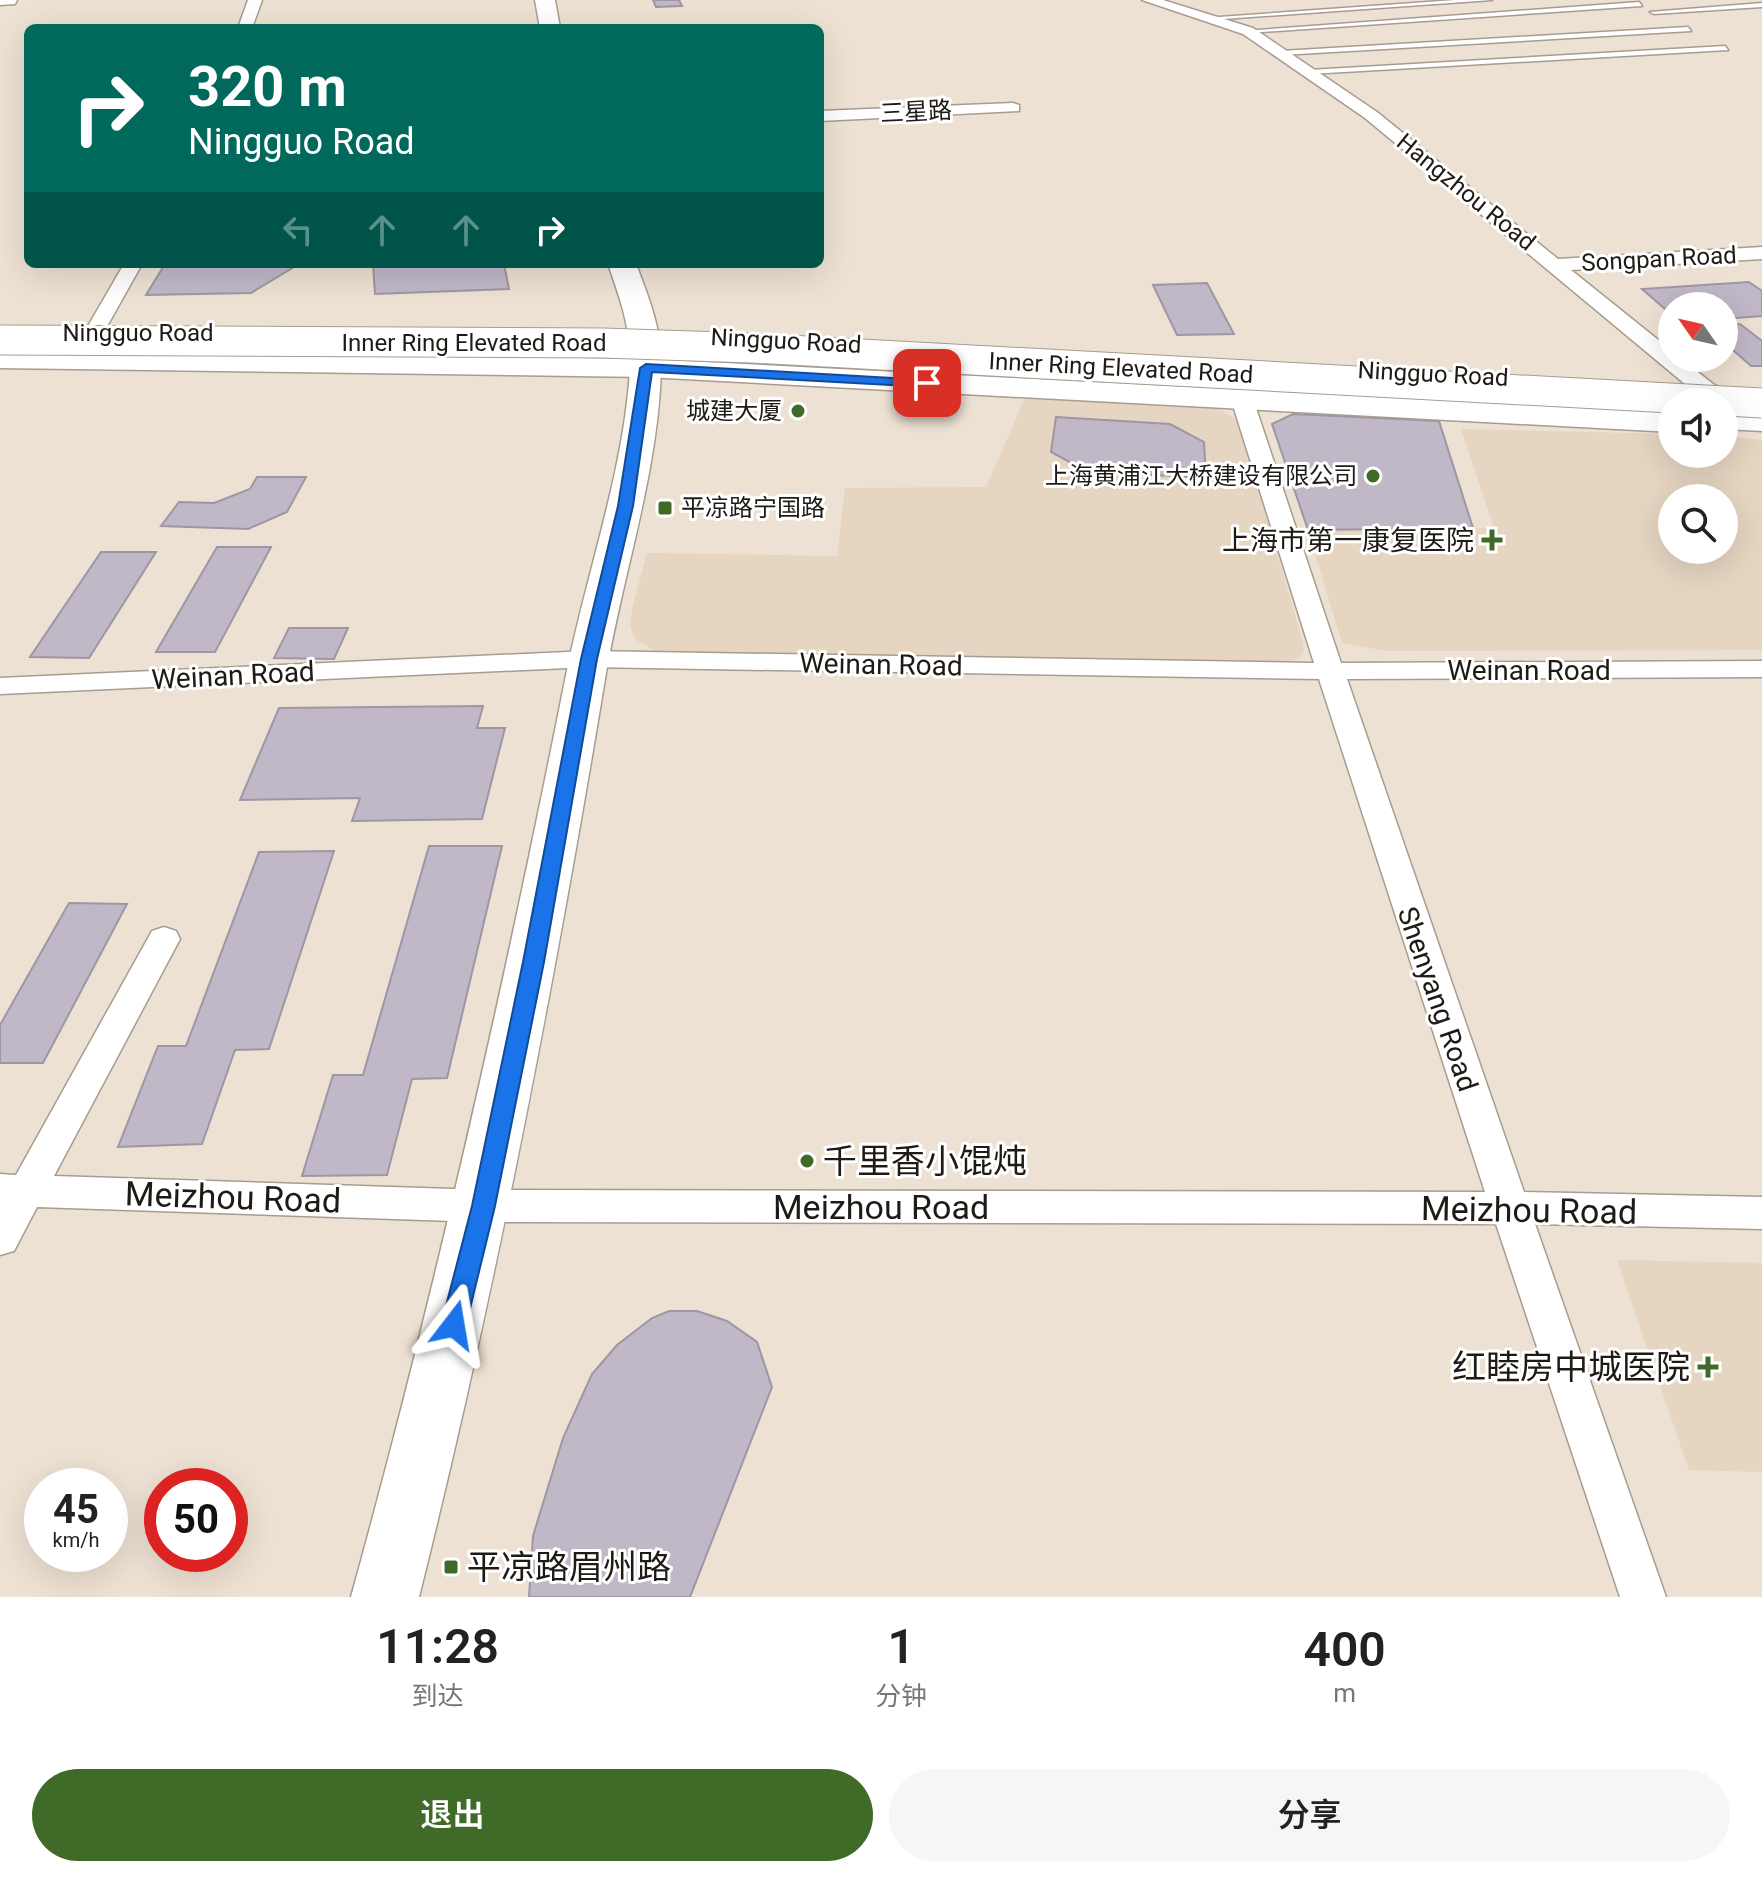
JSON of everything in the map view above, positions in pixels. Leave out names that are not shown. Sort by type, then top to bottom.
[{"type":"main road","points":[[545,0],[549,24]]},
{"type":"main road","points":[[385,1597],[483,1206],[546,901],[589,659],[626,506],[645,351],[623,268]]},
{"type":"main road","name":"Ningguo Road","points":[[0,332],[645,351],[1677,388]]},
{"type":"main road","name":"Inner Ring Elevated Road","points":[[0,340],[603,343],[737,347],[1762,403]]},
{"type":"main road","name":"Ningguo Road","points":[[0,357],[645,351],[1242,399],[1658,419]]},
{"type":"main road","name":"Inner Ring Elevated Road","points":[[0,357],[548,358],[731,363],[1658,419]]},
{"type":"main road","name":"Ningguo Road","points":[[1738,390],[1762,390]]},
{"type":"main road","points":[[1738,419],[1762,420]]},
{"type":"main road","points":[[1738,426],[1762,427]]},
{"type":"street","points":[[0,0],[9,0]]},
{"type":"street","points":[[246,24],[255,0]]},
{"type":"street","name":"Hangzhou Road","points":[[1149,0],[1248,31],[1371,115],[1704,388]]},
{"type":"street","name":"三星路","points":[[824,116],[1013,108]]},
{"type":"street","name":"Songpan Road","points":[[1557,265],[1762,253]]},
{"type":"street","points":[[94,333],[131,268]]},
{"type":"street","name":"Shenyang Road","points":[[1242,399],[1328,671],[1643,1597]]},
{"type":"street","name":"Hangzhou Road","points":[[1738,407],[1762,420]]},
{"type":"street","name":"Weinan Road","points":[[0,686],[589,659],[1328,671],[1762,669]]},
{"type":"street","points":[[0,1239],[13,1190],[164,939]]},
{"type":"street","name":"Meizhou Road","points":[[13,1190],[483,1206],[1509,1208],[1762,1213]]},
{"type":"lane","points":[[1209,18],[1488,0]]},
{"type":"lane","points":[[1248,31],[1639,4]]},
{"type":"lane","points":[[1654,12],[1762,5]]},
{"type":"lane","points":[[1281,53],[1688,29]]},
{"type":"lane","points":[[1309,72],[1725,48]]},
{"type":"shaded area","points":[[1027,393],[1205,402],[1239,420],[1303,643],[1304,651],[1298,659],[1278,663],[658,653],[635,639],[630,626],[632,609],[647,553],[837,556],[845,488],[986,487]]},
{"type":"shaded area","name":"上海市第一康复医院","points":[[1461,429],[1658,434],[1658,468],[1738,468],[1738,437],[1762,440],[1762,650],[1386,651],[1342,643],[1308,530],[1494,528]]},
{"type":"shaded area","name":"红睦房中城医院","points":[[1617,1260],[1762,1263],[1762,1472],[1689,1470]]},
{"type":"building","points":[[653,0],[679,0],[682,6],[656,7]]},
{"type":"building","points":[[163,268],[292,268],[251,293],[146,295]]},
{"type":"building","points":[[373,268],[505,268],[509,289],[375,294]]},
{"type":"building","points":[[1749,282],[1762,291],[1762,316],[1738,318],[1738,292],[1658,292],[1658,303],[1642,289]]},
{"type":"building","points":[[1207,283],[1234,334],[1177,335],[1153,285]]},
{"type":"building","points":[[1738,324],[1762,341],[1762,366],[1751,366],[1738,354]]},
{"type":"building","name":"上海黄浦江大桥建设有限公司","points":[[1293,414],[1439,421],[1473,528],[1308,530],[1272,424]]},
{"type":"building","points":[[1056,417],[1170,424],[1204,442],[1206,478],[1086,471],[1051,452]]},
{"type":"building","points":[[257,477],[306,477],[287,512],[248,529],[161,526],[179,502],[214,503],[250,489]]},
{"type":"building","points":[[217,547],[271,547],[215,652],[156,652]]},
{"type":"building","points":[[101,552],[156,552],[89,658],[30,657]]},
{"type":"building","points":[[289,628],[348,628],[334,659],[274,658]]},
{"type":"building","points":[[483,706],[477,728],[505,728],[482,819],[352,821],[360,798],[240,800],[279,708]]},
{"type":"building","points":[[429,846],[502,846],[447,1078],[412,1079],[387,1175],[302,1176],[333,1075],[363,1075]]},
{"type":"building","points":[[334,851],[269,1049],[235,1050],[202,1144],[118,1147],[158,1046],[186,1046],[259,852]]},
{"type":"building","points":[[69,903],[127,904],[43,1063],[0,1063],[0,1025]]},
{"type":"building","points":[[669,1311],[697,1311],[727,1321],[757,1342],[772,1387],[690,1597],[529,1597],[533,1536],[563,1438],[592,1374],[617,1345],[652,1318]]},
{"type":"place","name":"城建大厦","points":[[798,411]]},
{"type":"place","name":"上海黄浦江大桥建设有限公司","points":[[1373,476]]},
{"type":"place","name":"平凉路宁国路","points":[[665,508]]},
{"type":"place","name":"上海市第一康复医院","points":[[1492,540]]},
{"type":"place","name":"千里香小馄炖","points":[[807,1161]]},
{"type":"place","name":"红睦房中城医院","points":[[1708,1367]]},
{"type":"place","name":"平凉路眉州路","points":[[451,1567]]},
{"type":"route","points":[[454,1325],[483,1206],[534,962],[589,659],[626,506],[646,368],[927,383]]}]
